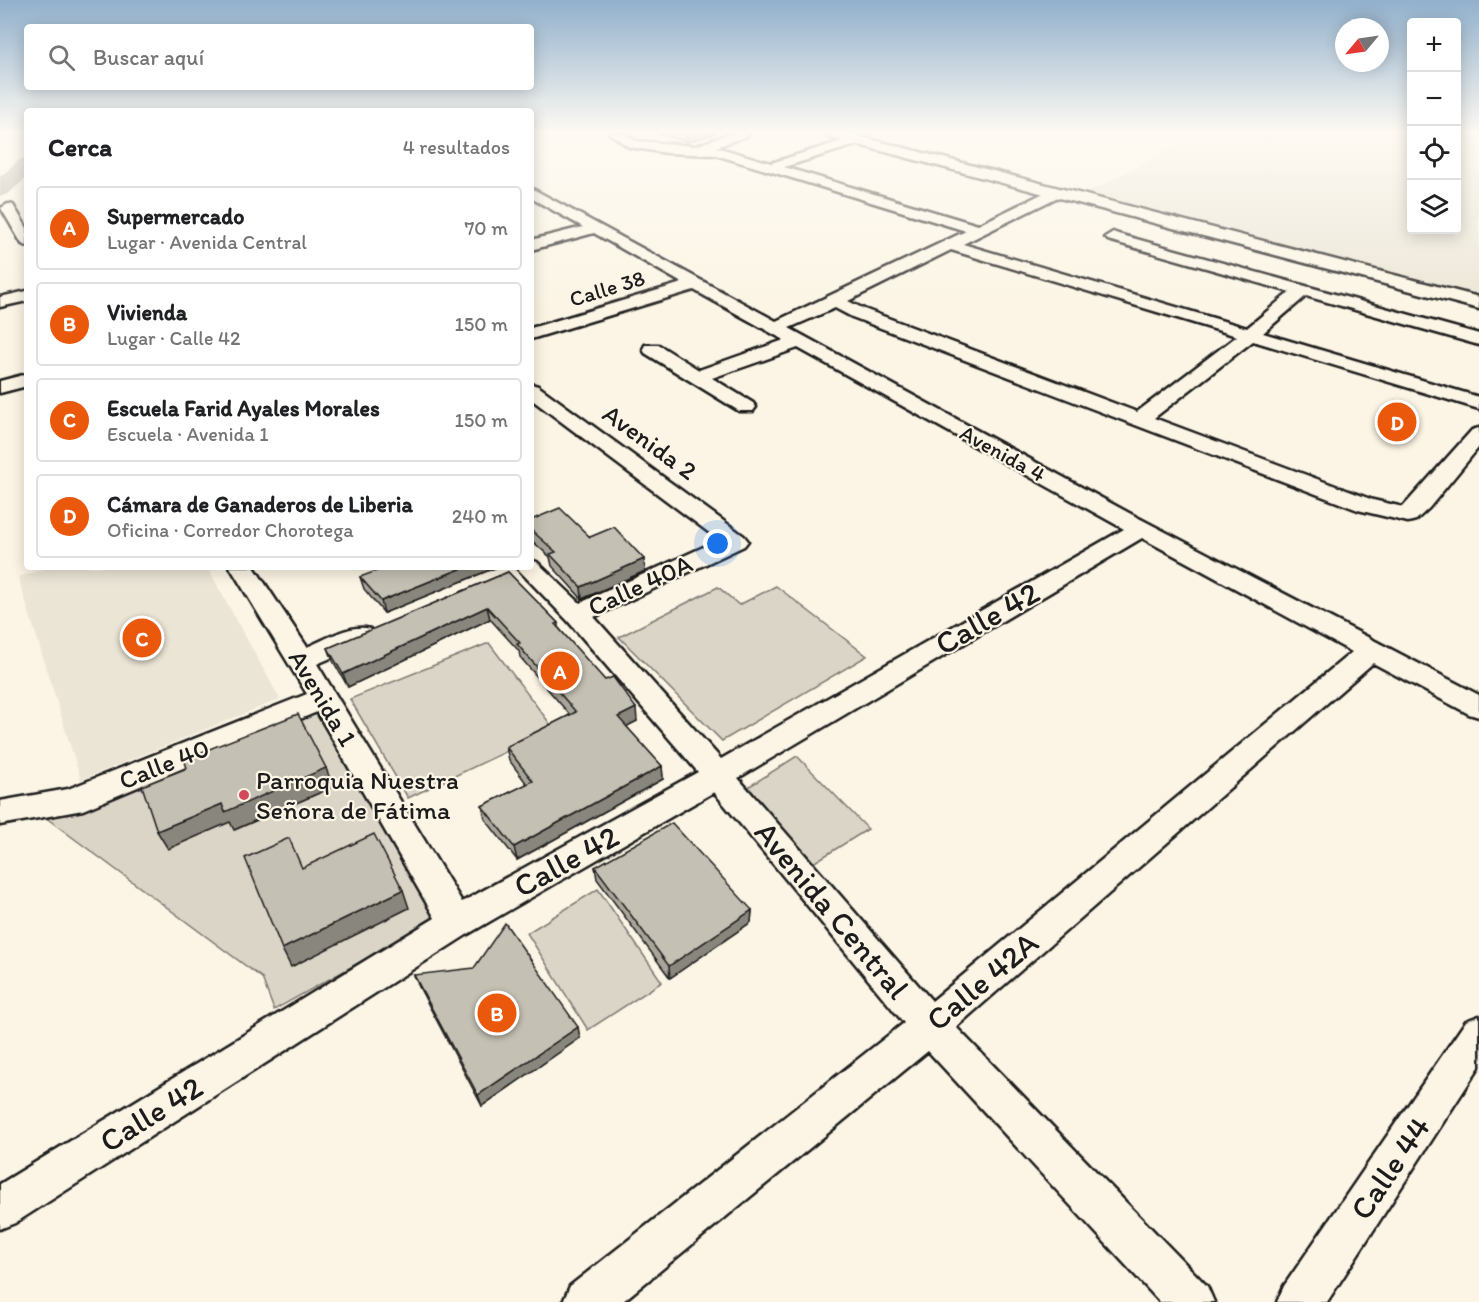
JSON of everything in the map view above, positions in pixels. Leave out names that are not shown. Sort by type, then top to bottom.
[{"type":"main road","points":[[1064,194],[1479,303]]},
{"type":"street","name":"Avenida 4","points":[[534,194],[1142,528],[1479,707]]},
{"type":"street","points":[[860,194],[980,230]]},
{"type":"street","points":[[775,328],[1053,194]]},
{"type":"street","points":[[8,208],[24,236]]},
{"type":"street","points":[[534,244],[596,228]]},
{"type":"street","points":[[1113,237],[1479,340]]},
{"type":"street","points":[[950,245],[1479,403]]},
{"type":"street","name":"Calle 38","points":[[534,333],[696,284]]},
{"type":"street","points":[[1139,420],[1250,335],[1302,291]]},
{"type":"street","points":[[0,302],[24,297]]},
{"type":"street","points":[[835,301],[858,313],[1366,505],[1408,515],[1421,503],[1479,434]]},
{"type":"street","points":[[697,377],[799,341]]},
{"type":"street","points":[[652,349],[746,407]]},
{"type":"street","points":[[0,387],[24,381]]},
{"type":"street","name":"Avenida 2","points":[[534,392],[736,541]]},
{"type":"street","name":"Calle 42","points":[[0,1208],[456,923],[718,775],[1142,528]]},
{"type":"street","name":"Calle 40A","points":[[577,615],[736,541]]},
{"type":"street","name":"Avenida 1","points":[[245,570],[301,660],[456,923]]},
{"type":"street","name":"Avenida Central","points":[[519,570],[577,615],[718,775],[930,1026],[1191,1302]]},
{"type":"street","points":[[301,660],[386,624]]},
{"type":"street","name":"Calle 42A","points":[[586,1302],[930,1026],[1370,651]]},
{"type":"street","name":"Calle 40","points":[[0,813],[72,801],[323,699]]},
{"type":"street","name":"Calle 44","points":[[1300,1302],[1479,1034]]},
{"type":"shaded area","points":[[1085,194],[1407,194],[1407,234],[1461,234],[1461,194],[1479,194],[1479,296]]},
{"type":"shaded area","points":[[41,570],[209,570],[280,699],[81,780],[18,577]]},
{"type":"shaded area","points":[[776,586],[867,656],[722,741],[619,637],[718,587],[739,605]]},
{"type":"shaded area","points":[[489,643],[554,729],[408,798],[350,699]]},
{"type":"shaded area","points":[[316,708],[439,918],[274,1010],[262,978],[45,817]],"holes":[[[333,787],[235,830],[231,822]]]},
{"type":"shaded area","points":[[797,756],[868,829],[810,865],[742,791]]},
{"type":"shaded area","points":[[598,889],[662,982],[588,1030],[527,933]]},
{"type":"building","points":[[560,508],[590,537],[614,527],[644,559],[581,587],[550,554],[556,552],[534,533],[534,519]]},
{"type":"building","points":[[379,570],[458,570],[381,601],[360,577]]},
{"type":"building","points":[[508,572],[558,623],[555,624],[605,680],[613,677],[636,708],[618,717],[662,766],[514,847],[482,806],[533,781],[506,747],[576,712],[517,644],[520,643],[487,607],[343,674],[328,648]]},
{"type":"building","name":"Parroquia Nuestra Señora de Fátima","points":[[298,714],[326,768],[225,812],[222,804],[157,831],[142,786],[187,768],[184,759]]},
{"type":"building","points":[[672,823],[752,910],[669,966],[595,867]]},
{"type":"building","points":[[374,834],[403,890],[282,949],[245,858],[289,838],[302,868]]},
{"type":"building","points":[[505,923],[578,1027],[478,1095],[414,975],[474,968]]},
{"type":"place","name":"Cámara de Ganaderos de Liberia","points":[[1397,422]]},
{"type":"place","name":"Escuela Farid Ayales Morales","points":[[142,638]]},
{"type":"place","name":"Supermercado","points":[[560,671]]},
{"type":"place","name":"Parroquia Nuestra Señora de Fátima","points":[[244,795]]},
{"type":"place","name":"Vivienda","points":[[497,1013]]}]
